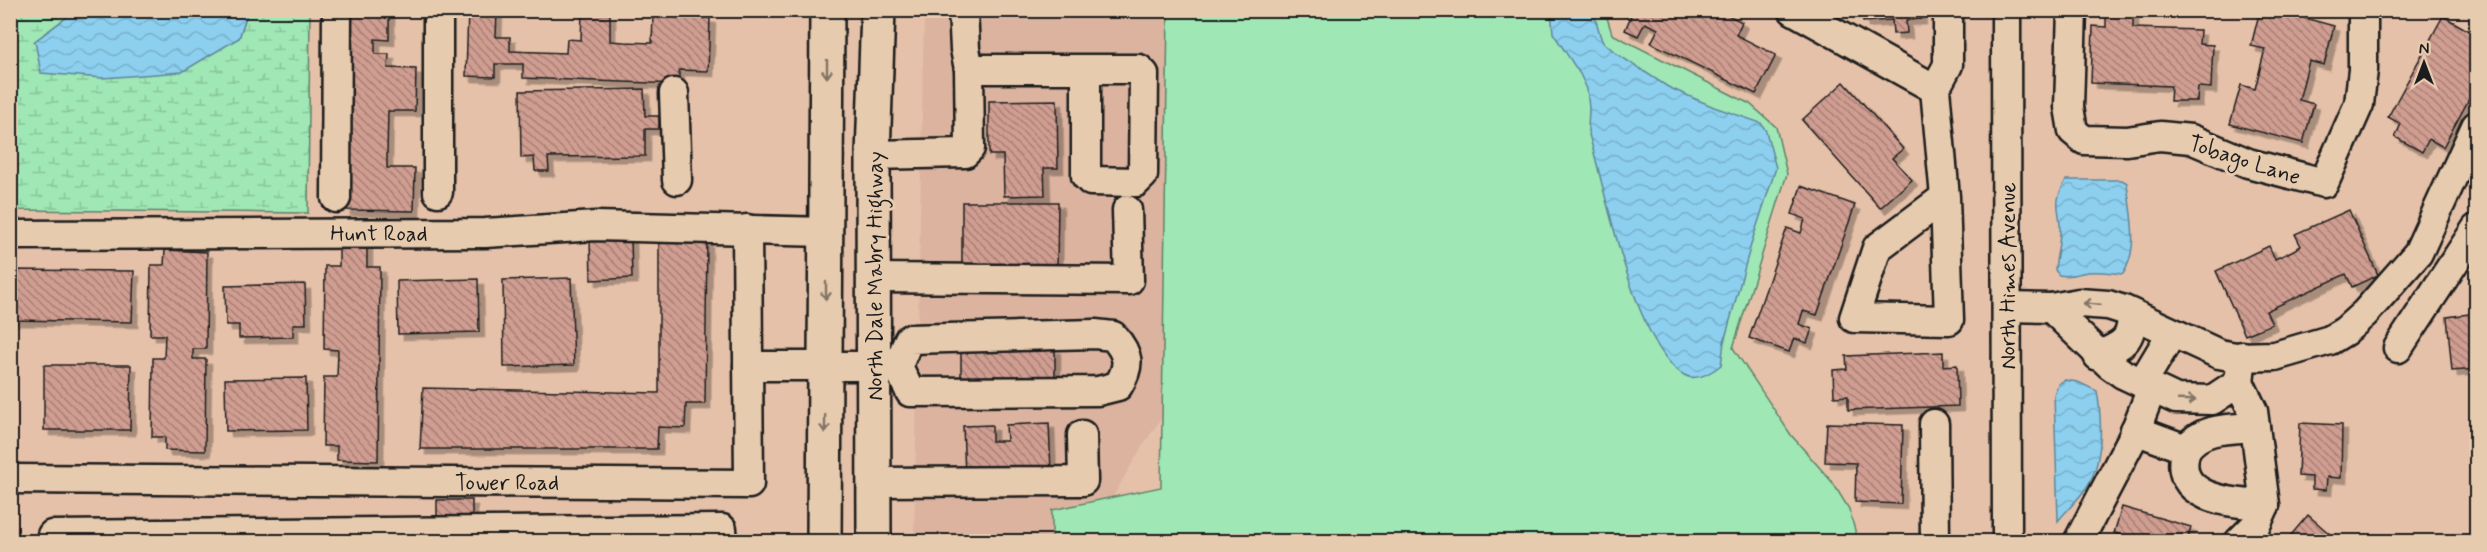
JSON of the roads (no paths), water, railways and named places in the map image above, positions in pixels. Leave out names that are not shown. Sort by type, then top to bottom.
[{"type":"main road","name":"North Dale Mabry Highway","points":[[824,542],[827,10]]},
{"type":"main road","name":"North Dale Mabry Highway","points":[[874,542],[874,482],[886,366],[873,278],[873,155],[878,10]]},
{"type":"street","points":[[336,10],[336,198]]},
{"type":"street","points":[[438,10],[438,192]]},
{"type":"street","points":[[873,155],[965,153],[970,148],[969,69],[965,49],[963,10]]},
{"type":"street","points":[[1793,10],[1935,89]]},
{"type":"street","points":[[1945,196],[1877,248],[1854,318],[1949,320],[1945,196],[1935,89],[1948,65],[1948,10]]},
{"type":"street","name":"North Himes Avenue","points":[[2006,10],[2007,542]]},
{"type":"street","name":"Tobago Lane","points":[[2072,10],[2069,107],[2073,131],[2085,140],[2127,141],[2160,136],[2191,139],[2248,163],[2324,183],[2359,104],[2363,70],[2363,10]]},
{"type":"street","points":[[969,69],[1086,69]]},
{"type":"street","points":[[674,93],[677,180]]},
{"type":"street","points":[[2050,308],[2098,356],[2123,374],[2176,399],[2212,400],[2240,369],[2330,340],[2345,331],[2388,290],[2418,253],[2476,126]]},
{"type":"street","points":[[873,278],[1129,280],[1127,210]]},
{"type":"street","name":"Hunt Road","points":[[10,235],[485,233],[596,226],[827,232]]},
{"type":"street","name":"Tower Road","points":[[10,479],[749,484],[747,229]]},
{"type":"street","points":[[2398,348],[2476,229]]},
{"type":"street","points":[[2423,242],[2454,262]]},
{"type":"street","points":[[2007,307],[2050,308],[2079,303],[2108,305],[2219,354],[2240,369],[2253,411],[2265,505],[2256,525],[2239,542]]},
{"type":"street","points":[[2098,356],[2115,348],[2128,338],[2132,314]]},
{"type":"street","points":[[2078,542],[2135,430],[2147,385],[2172,333]]},
{"type":"street","points":[[748,366],[886,366],[910,392],[1098,391],[1118,386],[1127,372],[1125,350],[1113,336],[1095,334],[909,339],[886,366]]},
{"type":"street","points":[[1935,424],[1935,542]]},
{"type":"street","points":[[2254,427],[2210,431],[2194,437],[2182,461],[2184,476],[2192,487],[2226,502],[2265,505]]},
{"type":"street","points":[[2135,430],[2186,449]]},
{"type":"street","points":[[874,482],[1083,481],[1082,435]]},
{"type":"street","points":[[52,538],[526,536],[722,529],[723,542]]},
{"type":"water","points":[[75,11],[248,11],[239,38],[182,72],[103,78],[41,73],[35,41]]},
{"type":"water","points":[[1551,11],[1593,11],[1602,41],[1617,54],[1668,87],[1714,107],[1761,123],[1766,131],[1776,168],[1752,241],[1724,342],[1721,365],[1703,376],[1693,378],[1684,375],[1666,358],[1650,333],[1636,300],[1588,131],[1587,89],[1580,74],[1553,33]]},
{"type":"water","points":[[2066,180],[2122,180],[2127,183],[2133,242],[2123,274],[2092,272],[2063,276],[2055,270],[2060,236],[2058,201]]},
{"type":"water","points":[[2065,380],[2078,382],[2097,391],[2100,441],[2092,478],[2058,521],[2054,395],[2058,384]]}]
